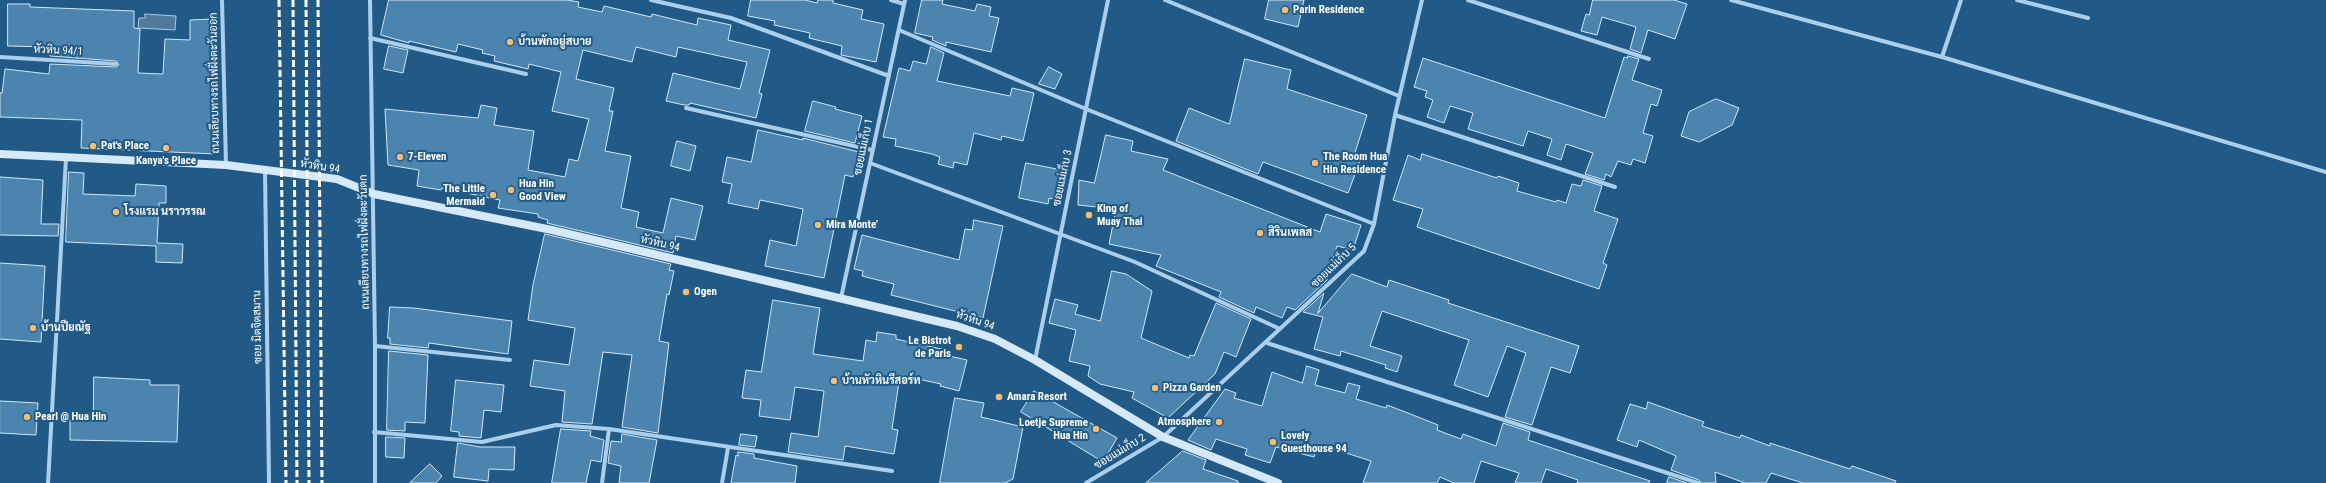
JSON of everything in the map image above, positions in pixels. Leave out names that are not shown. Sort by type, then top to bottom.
[{"type":"street","name":"ถนนเลียบทางรถไฟฝั่งตะวันออก","points":[[222,0],[226,166]]},
{"type":"street","name":"ถนนเลียบทางรถไฟฝั่งตะวันตก","points":[[370,0],[374,194],[374,483]]},
{"type":"street","points":[[651,0],[731,18],[889,76]]},
{"type":"street","points":[[891,0],[905,2]]},
{"type":"street","name":"ซอยแม่เก็บ 3","points":[[1035,360],[1108,0]]},
{"type":"street","points":[[1165,0],[1399,96]]},
{"type":"street","name":"ซอยแม่เก็บ 5","points":[[1163,437],[1267,343],[1280,329],[1364,251],[1374,224],[1399,96],[1422,0]]},
{"type":"street","points":[[1468,0],[1649,59]]},
{"type":"street","points":[[1731,0],[1942,57],[2326,172]]},
{"type":"street","points":[[1942,57],[1960,0]]},
{"type":"street","points":[[2017,0],[2088,18]]},
{"type":"street","name":"ซอยแม่เก็บ 1","points":[[841,298],[905,2]]},
{"type":"street","points":[[899,30],[1086,109],[1374,224]]},
{"type":"street","points":[[370,38],[526,74]]},
{"type":"street","name":"หัวหิน 94/1","points":[[0,57],[116,64]]},
{"type":"street","points":[[686,108],[872,150]]},
{"type":"street","points":[[1395,115],[1615,187]]},
{"type":"street","name":"หัวหิน 94","points":[[0,154],[226,166],[337,179],[374,194],[552,230],[958,326],[995,339],[1035,360],[1163,437],[1278,483]]},
{"type":"street","points":[[48,483],[66,158]]},
{"type":"street","points":[[870,162],[1135,262],[1280,329]]},
{"type":"street","name":"ซอย มิตจิตสมาน","points":[[265,170],[269,483]]},
{"type":"street","points":[[1267,343],[1683,481],[1698,483]]},
{"type":"street","points":[[375,346],[510,360]]},
{"type":"street","points":[[374,432],[482,442],[556,425],[609,429],[728,448],[892,471]]},
{"type":"street","points":[[602,483],[609,429]]},
{"type":"street","name":"ซอยแม่เก็บ 2","points":[[1086,483],[1163,437]]},
{"type":"street","points":[[722,483],[728,448]]},
{"type":"water","points":[[145,14],[176,16],[175,30],[138,28],[139,18],[145,18]]},
{"type":"building","points":[[389,0],[567,0],[579,2],[578,7],[602,12],[604,6],[651,17],[652,14],[697,25],[698,18],[731,25],[728,40],[770,50],[759,93],[762,94],[756,118],[690,103],[689,105],[684,105],[666,101],[673,73],[740,89],[747,62],[678,47],[676,57],[636,47],[632,62],[583,50],[576,79],[614,88],[609,111],[613,111],[605,151],[631,156],[621,208],[639,212],[636,227],[663,233],[671,198],[703,206],[695,240],[676,236],[673,253],[547,223],[548,220],[538,217],[538,214],[498,208],[500,200],[442,188],[441,190],[417,186],[419,170],[388,165],[385,109],[478,118],[481,105],[497,108],[494,125],[534,131],[528,170],[565,177],[569,159],[578,161],[589,119],[552,111],[561,72],[529,64],[528,69],[494,61],[495,56],[482,53],[483,50],[458,44],[456,52],[409,41],[409,43],[381,35]]},
{"type":"building","points":[[751,0],[805,0],[817,3],[818,0],[833,0],[833,3],[863,10],[861,19],[884,24],[876,62],[841,55],[842,46],[809,38],[810,33],[774,25],[775,21],[748,16]]},
{"type":"building","points":[[922,0],[943,0],[942,4],[975,11],[977,4],[991,7],[989,16],[999,18],[991,52],[946,42],[946,46],[932,40],[933,37],[915,33]]},
{"type":"building","name":"Parin Residence","points":[[1269,0],[1304,0],[1298,27],[1265,19]]},
{"type":"building","points":[[1593,0],[1674,0],[1687,4],[1675,39],[1648,30],[1641,53],[1630,49],[1636,27],[1602,17],[1597,35],[1581,31],[1586,14],[1589,15]]},
{"type":"building","points":[[8,4],[30,4],[30,7],[134,11],[134,28],[140,29],[138,73],[163,74],[165,39],[190,40],[190,20],[213,19],[216,70],[216,154],[81,148],[82,120],[0,117],[0,93],[2,93],[5,69],[49,74],[50,64],[116,67],[119,65],[116,61],[50,56],[50,47],[8,46]]},
{"type":"building","points":[[389,46],[408,50],[403,73],[384,69]]},
{"type":"building","points":[[931,47],[944,53],[937,81],[1010,96],[1012,88],[1034,93],[1023,141],[1002,136],[1001,140],[974,133],[967,165],[954,162],[953,168],[938,164],[940,157],[895,146],[896,139],[883,137],[899,68],[910,71],[913,61],[926,64]]},
{"type":"building","points":[[1628,56],[1639,59],[1632,80],[1662,90],[1657,106],[1651,104],[1643,133],[1653,136],[1645,163],[1633,159],[1631,165],[1618,161],[1611,177],[1606,174],[1604,180],[1585,174],[1593,153],[1566,144],[1561,160],[1547,155],[1552,139],[1528,131],[1523,146],[1468,129],[1473,113],[1450,106],[1444,123],[1427,117],[1433,100],[1425,97],[1427,91],[1414,87],[1423,58],[1605,118],[1624,57],[1627,58]]},
{"type":"building","points":[[1245,59],[1291,70],[1287,89],[1367,115],[1353,159],[1360,161],[1348,193],[1263,162],[1258,174],[1176,141],[1189,108],[1229,124]]},
{"type":"building","points":[[1049,67],[1062,74],[1055,89],[1039,84]]},
{"type":"building","points":[[1716,99],[1739,108],[1732,125],[1699,142],[1681,136],[1689,112]]},
{"type":"building","points":[[813,101],[836,107],[835,109],[862,116],[855,143],[805,131]]},
{"type":"building","points":[[758,130],[803,140],[803,138],[859,152],[853,177],[845,175],[824,278],[765,266],[770,240],[796,246],[803,209],[760,200],[758,209],[728,203],[732,184],[722,182],[727,157],[751,162]]},
{"type":"building","points":[[1106,135],[1133,141],[1131,151],[1168,159],[1163,170],[1320,232],[1326,214],[1361,225],[1353,250],[1337,246],[1327,280],[1295,310],[1287,307],[1282,318],[1256,307],[1254,313],[1219,297],[1221,292],[1156,266],[1161,255],[1109,244],[1116,209],[1078,205],[1079,180],[1094,183]]},
{"type":"building","points":[[677,141],[696,146],[690,171],[671,166]]},
{"type":"building","points":[[1422,154],[1497,178],[1498,176],[1519,183],[1517,191],[1556,202],[1557,200],[1566,203],[1572,184],[1581,186],[1583,180],[1602,186],[1594,211],[1618,219],[1603,263],[1607,265],[1599,289],[1417,227],[1423,209],[1393,200],[1408,155],[1420,160]]},
{"type":"building","points":[[1026,163],[1062,170],[1056,200],[1049,198],[1048,204],[1019,198]]},
{"type":"building","points":[[69,172],[84,173],[83,194],[135,196],[136,184],[166,186],[166,203],[159,203],[157,243],[183,244],[182,263],[156,262],[156,246],[66,242]]},
{"type":"building","points":[[0,177],[43,180],[41,224],[59,224],[58,236],[0,235]]},
{"type":"building","points":[[974,220],[1003,226],[983,318],[891,295],[894,284],[862,276],[863,271],[854,269],[862,235],[959,260],[965,229],[972,230]]},
{"type":"building","points":[[545,234],[671,264],[669,270],[674,271],[669,295],[667,294],[659,341],[669,343],[658,433],[622,427],[632,355],[603,352],[592,424],[562,422],[565,391],[530,386],[534,360],[569,365],[575,328],[528,320],[533,285]]},
{"type":"building","points":[[0,263],[45,266],[41,342],[0,339]]},
{"type":"building","points":[[1112,271],[1126,274],[1152,291],[1141,338],[1189,358],[1190,355],[1194,356],[1216,303],[1251,319],[1236,357],[1224,352],[1215,374],[1168,418],[1132,398],[1134,392],[1100,384],[1088,376],[1090,366],[1069,361],[1076,330],[1049,323],[1055,299],[1078,305],[1075,314],[1100,321]]},
{"type":"building","points":[[1352,274],[1387,287],[1389,280],[1449,300],[1448,303],[1579,346],[1570,373],[1551,367],[1532,425],[1505,417],[1526,353],[1507,346],[1488,397],[1454,385],[1469,340],[1382,311],[1370,346],[1402,356],[1397,372],[1385,368],[1386,365],[1341,351],[1340,356],[1314,349],[1323,317],[1303,312],[1324,293],[1318,313]]},
{"type":"building","points":[[773,300],[820,308],[813,354],[863,361],[866,340],[876,342],[877,332],[896,335],[896,339],[946,350],[945,355],[967,360],[959,391],[940,386],[941,384],[900,375],[892,429],[898,430],[894,454],[845,446],[843,460],[788,452],[791,433],[818,437],[824,391],[795,387],[790,420],[759,416],[761,400],[742,398],[746,370],[761,372]]},
{"type":"building","points":[[390,307],[414,308],[512,321],[508,354],[429,343],[428,348],[390,344],[390,338],[388,338]]},
{"type":"building","points":[[389,351],[428,355],[425,423],[405,422],[405,431],[387,430]]},
{"type":"building","points":[[1307,366],[1319,370],[1315,385],[1345,393],[1348,383],[1360,386],[1356,399],[1386,408],[1387,405],[1438,425],[1437,430],[1461,439],[1463,434],[1496,446],[1503,423],[1530,432],[1528,440],[1650,481],[1649,483],[1577,483],[1578,480],[1546,469],[1541,483],[1515,483],[1519,473],[1481,461],[1474,483],[1454,483],[1440,477],[1437,483],[1363,483],[1371,461],[1318,444],[1314,457],[1276,447],[1270,463],[1245,455],[1247,449],[1216,439],[1211,450],[1188,440],[1225,389],[1236,393],[1234,398],[1262,406],[1272,372],[1302,383]]},
{"type":"building","points":[[94,377],[150,380],[150,385],[179,385],[177,442],[70,440],[70,413],[93,414]]},
{"type":"building","points":[[456,380],[504,385],[501,412],[484,410],[481,438],[459,436],[459,432],[451,431]]},
{"type":"building","points":[[1034,391],[1117,438],[1103,462],[1021,412]]},
{"type":"building","points":[[955,398],[984,403],[981,417],[1023,427],[1013,479],[1005,483],[940,483]]},
{"type":"building","points":[[0,401],[38,403],[36,435],[0,433]]},
{"type":"building","points":[[1648,402],[1704,422],[1702,426],[1740,438],[1741,435],[1770,446],[1770,443],[1850,469],[1852,466],[1896,481],[1895,483],[1803,483],[1771,473],[1766,483],[1745,483],[1715,472],[1716,483],[1701,483],[1699,480],[1671,470],[1676,456],[1639,440],[1637,447],[1617,440],[1630,404],[1646,409]]},
{"type":"building","points":[[561,429],[591,431],[590,436],[604,440],[601,462],[591,460],[586,483],[552,483]]},
{"type":"building","points":[[622,434],[657,440],[649,483],[619,483],[621,466],[608,463],[611,441],[621,442]]},
{"type":"building","points":[[741,434],[757,436],[755,447],[739,445]]},
{"type":"building","points":[[386,437],[405,438],[404,458],[386,457]]},
{"type":"building","points":[[458,443],[480,447],[515,447],[514,470],[489,469],[488,481],[454,477]]},
{"type":"building","points":[[1183,451],[1206,460],[1203,469],[1238,481],[1238,483],[1146,483]]},
{"type":"building","points":[[738,452],[754,454],[754,458],[797,466],[795,483],[731,483],[736,455],[738,456]]},
{"type":"building","points":[[430,464],[442,476],[436,483],[410,483]]},
{"type":"building","points":[[1669,477],[1687,483],[1667,483]]},
{"type":"railway","points":[[279,0],[286,483]]},
{"type":"railway","points":[[293,0],[297,483]]},
{"type":"railway","points":[[306,0],[309,483]]},
{"type":"railway","points":[[318,0],[322,483]]},
{"type":"place","name":"Parin Residence","points":[[1285,10]]},
{"type":"place","name":"บ้านพักอยู่สบาย","points":[[510,42]]},
{"type":"place","name":"Pat's Place","points":[[93,146]]},
{"type":"place","name":"Kanya's Place","points":[[166,148]]},
{"type":"place","name":"7-Eleven","points":[[400,157]]},
{"type":"place","name":"The Room Hua Hin Residence","points":[[1315,163]]},
{"type":"place","name":"Hua Hin Good View","points":[[511,190]]},
{"type":"place","name":"The Little Mermaid","points":[[493,195]]},
{"type":"place","name":"โรงแรม นราวรรณ","points":[[116,212]]},
{"type":"place","name":"King of Muay Thai","points":[[1089,215]]},
{"type":"place","name":"Mira Monte’","points":[[818,225]]},
{"type":"place","name":"สิรินเพลส","points":[[1260,233]]},
{"type":"place","name":"Ogen","points":[[686,292]]},
{"type":"place","name":"บ้านปียณัฐ","points":[[33,328]]},
{"type":"place","name":"Le Bistrot de Paris","points":[[959,347]]},
{"type":"place","name":"บ้านหัวหินรีสอร์ท","points":[[834,381]]},
{"type":"place","name":"Pizza Garden","points":[[1155,388]]},
{"type":"place","name":"Amara Resort","points":[[999,397]]},
{"type":"place","name":"Pearl @ Hua Hin","points":[[27,417]]},
{"type":"place","name":"Atmosphere","points":[[1219,422]]},
{"type":"place","name":"Loetje Supreme Hua Hin","points":[[1096,429]]},
{"type":"place","name":"Lovely Guesthouse 94","points":[[1273,442]]}]
